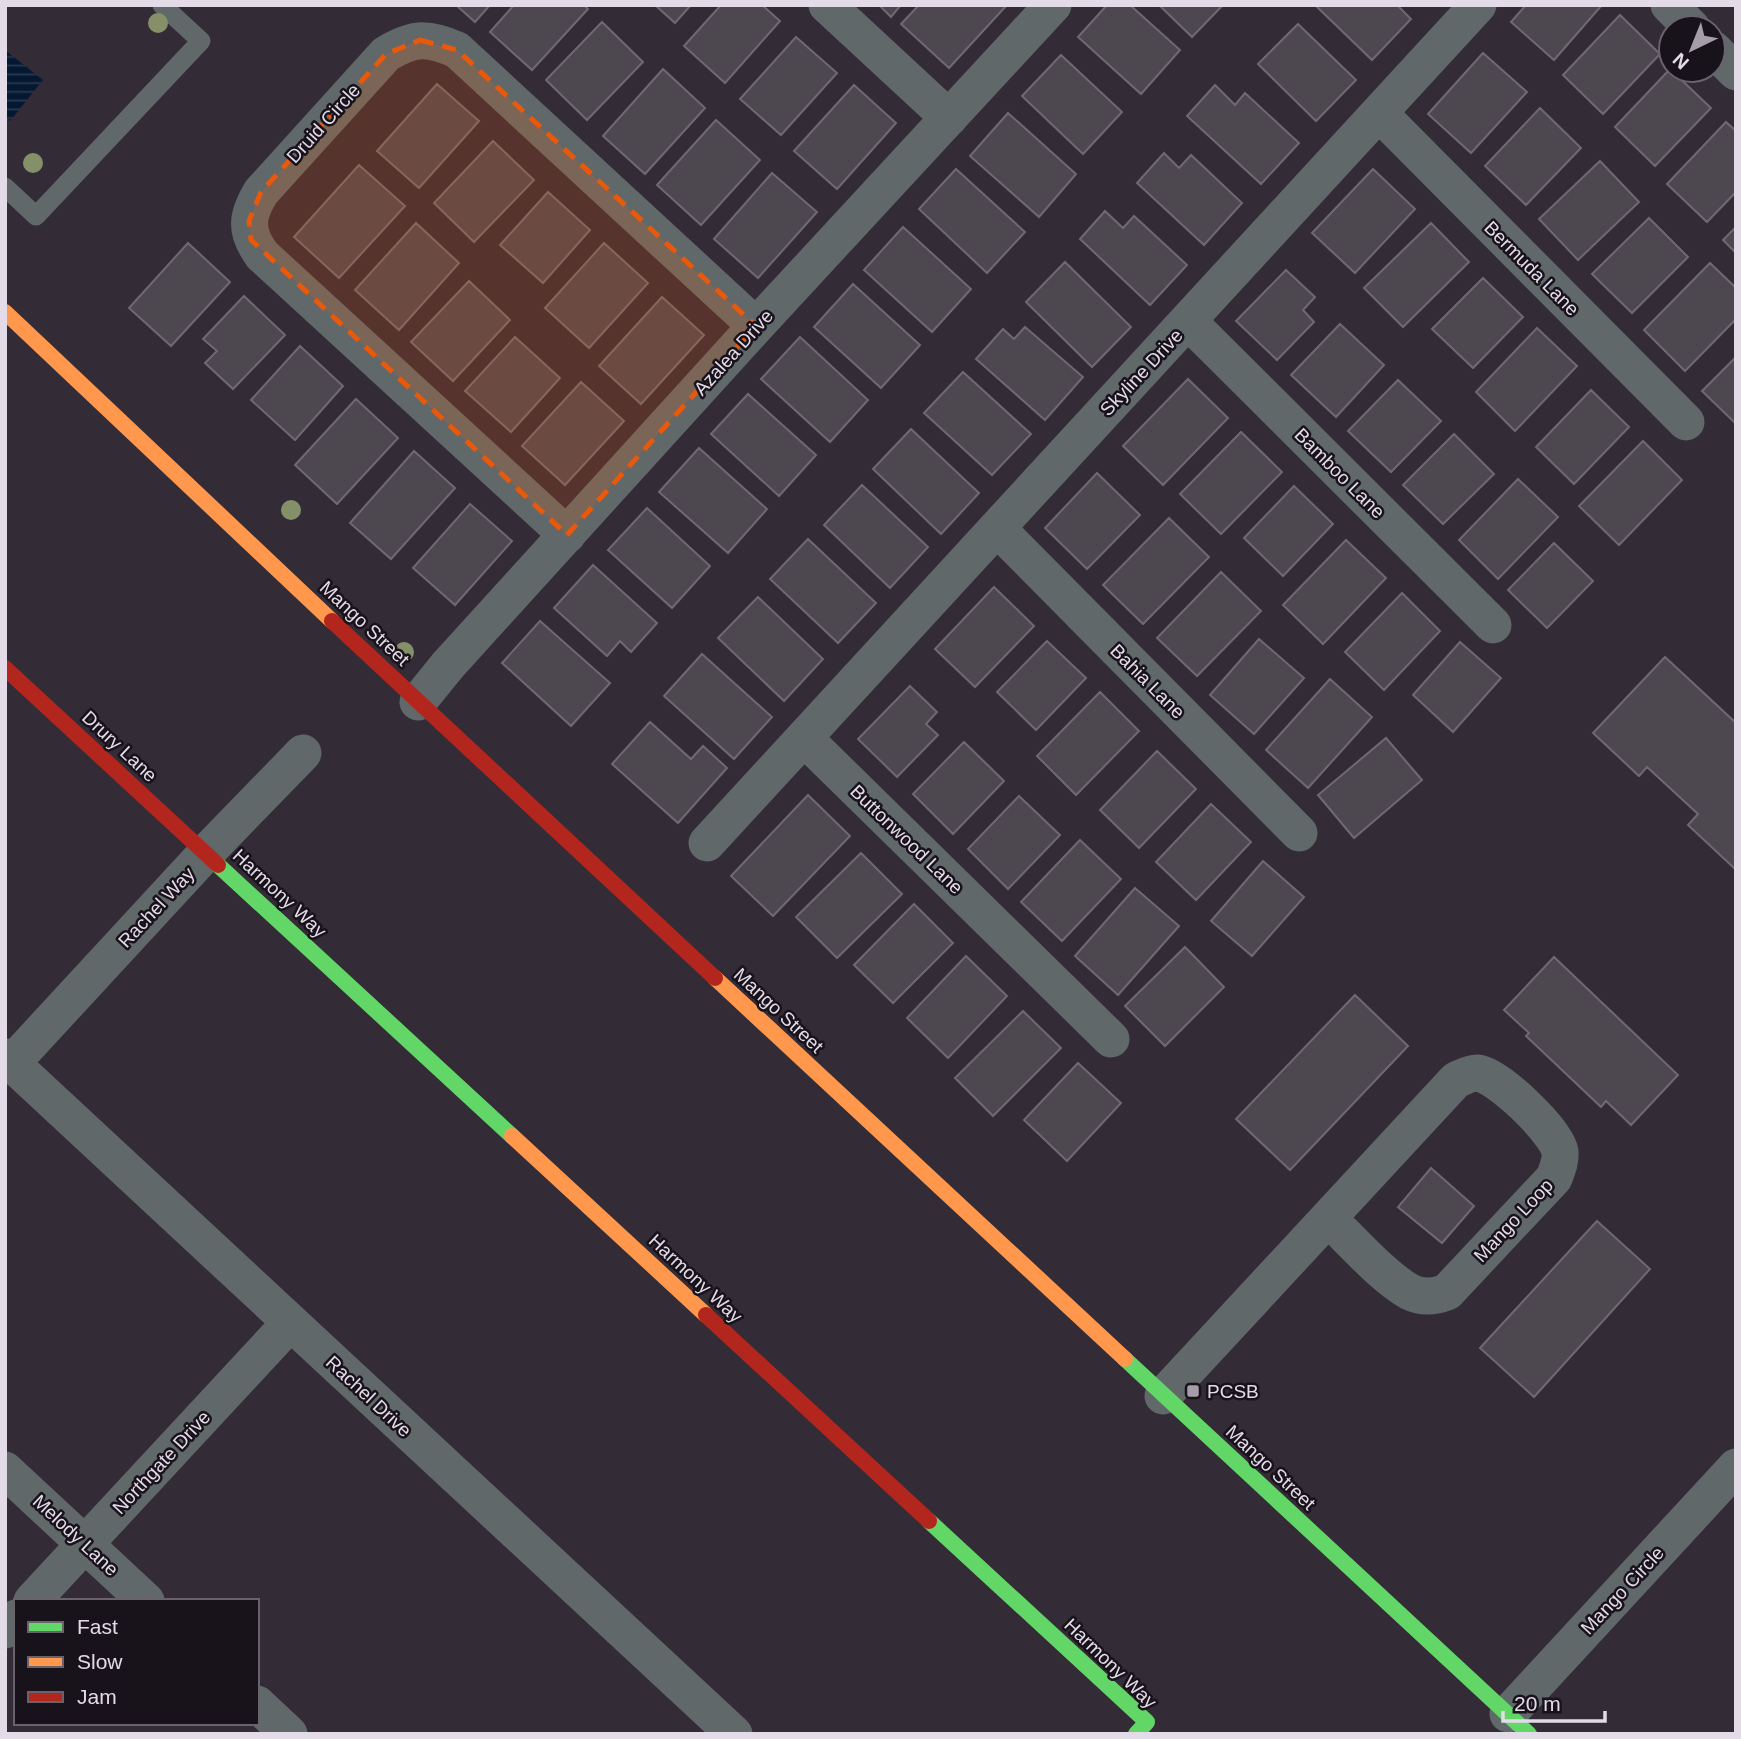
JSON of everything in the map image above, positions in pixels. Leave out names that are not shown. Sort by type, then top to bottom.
[{"type":"street","points":[[827,5],[949,118]]},
{"type":"street","name":"Azalea Drive","points":[[418,702],[448,665],[756,326],[1053,5]]},
{"type":"street","name":"Skyline Drive","points":[[804,738],[1478,5]]},
{"type":"street","name":"Druid Circle","points":[[567,535],[262,255],[251,240],[249,221],[252,207],[270,182],[386,54],[402,44],[420,40],[438,42],[457,50],[756,326]]},
{"type":"street","name":"Bermuda Lane","points":[[1379,113],[1686,422]]},
{"type":"street","name":"Mango Street","points":[[5,312],[418,702],[1518,1724]]},
{"type":"street","name":"Bamboo Lane","points":[[1188,321],[1493,625]]},
{"type":"street","name":"Bahia Lane","points":[[997,528],[1299,833]]},
{"type":"street","name":"Drury Lane","points":[[5,668],[205,853]]},
{"type":"street","points":[[707,843],[804,738]]},
{"type":"street","name":"Buttonwood Lane","points":[[804,738],[1111,1040]]},
{"type":"street","name":"Rachel Way","points":[[9,1060],[303,753]]},
{"type":"street","name":"Harmony Way","points":[[205,853],[1147,1722],[1136,1734]]},
{"type":"street","name":"Rachel Drive","points":[[9,1060],[734,1734]]},
{"type":"street","name":"Mango Loop","points":[[1163,1396],[1457,1080],[1478,1073],[1490,1077],[1506,1089],[1551,1134],[1560,1151],[1560,1164],[1554,1178],[1447,1292],[1436,1296],[1411,1293],[1393,1280],[1328,1219]]},
{"type":"street","name":"Northgate Drive","points":[[34,1599],[290,1323]]},
{"type":"street","name":"Mango Circle","points":[[1518,1724],[1736,1467]]},
{"type":"street","name":"Melody Lane","points":[[5,1470],[144,1599]]},
{"type":"street","points":[[259,1706],[289,1734]]},
{"type":"lane","points":[[5,187],[36,216],[201,41],[162,5]]},
{"type":"highlighted area","points":[[420,40],[457,50],[756,326],[567,535],[251,240],[249,221],[261,192],[386,54]]},
{"type":"water","points":[[5,50],[43,80],[10,121],[5,116]]},
{"type":"building","points":[[456,5],[490,5],[475,22]]},
{"type":"building","points":[[514,5],[584,5],[588,9],[532,70],[490,32]]},
{"type":"building","points":[[655,5],[691,5],[675,23]]},
{"type":"building","points":[[721,5],[762,5],[780,21],[725,83],[684,46]]},
{"type":"building","points":[[879,5],[901,5],[891,17]]},
{"type":"building","points":[[919,5],[1007,5],[949,68],[901,24]]},
{"type":"building","points":[[1107,5],[1130,5],[1180,50],[1141,94],[1078,37]]},
{"type":"building","points":[[1159,5],[1223,5],[1192,37]]},
{"type":"building","points":[[1315,5],[1397,5],[1411,19],[1372,60]]},
{"type":"building","points":[[1526,5],[1602,5],[1554,60],[1511,22]]},
{"type":"building","points":[[1620,15],[1657,51],[1657,57],[1603,114],[1563,75]]},
{"type":"building","points":[[602,22],[643,62],[587,120],[546,80]]},
{"type":"building","points":[[1298,24],[1356,80],[1316,121],[1258,64]]},
{"type":"building","points":[[796,37],[837,73],[781,135],[740,99]]},
{"type":"building","points":[[1483,53],[1527,92],[1471,153],[1428,114]]},
{"type":"building","points":[[1061,55],[1122,112],[1083,154],[1022,96]]},
{"type":"building","points":[[663,69],[705,108],[645,174],[603,136]]},
{"type":"building","points":[[1657,83],[1686,84],[1711,108],[1655,166],[1615,127]]},
{"type":"building","points":[[437,84],[479,121],[419,188],[377,151]]},
{"type":"building","points":[[854,85],[896,123],[837,189],[794,151]]},
{"type":"building","points":[[1215,85],[1235,105],[1245,93],[1299,143],[1261,184],[1187,116]]},
{"type":"building","points":[[1540,108],[1581,148],[1526,205],[1485,166]]},
{"type":"building","points":[[1008,113],[1076,174],[1039,217],[970,156]]},
{"type":"building","points":[[716,120],[760,160],[701,225],[657,185]]},
{"type":"building","points":[[1726,122],[1736,131],[1736,192],[1707,222],[1667,184]]},
{"type":"building","points":[[493,141],[534,180],[474,242],[434,203]]},
{"type":"building","points":[[1164,153],[1179,168],[1191,155],[1242,203],[1204,245],[1137,183]]},
{"type":"building","points":[[1600,161],[1639,202],[1578,260],[1539,219]]},
{"type":"building","points":[[359,165],[405,206],[339,278],[294,237]]},
{"type":"building","points":[[956,169],[1025,232],[987,273],[919,209]]},
{"type":"building","points":[[1373,169],[1415,209],[1355,273],[1312,233]]},
{"type":"building","points":[[772,173],[817,212],[758,278],[714,239]]},
{"type":"building","points":[[548,192],[590,230],[543,283],[500,245]]},
{"type":"building","points":[[1105,211],[1123,228],[1134,216],[1187,265],[1150,305],[1080,239]]},
{"type":"building","points":[[1649,218],[1688,257],[1632,313],[1592,274]]},
{"type":"building","points":[[416,223],[459,263],[399,330],[355,290]]},
{"type":"building","points":[[1431,223],[1469,262],[1403,327],[1364,288]]},
{"type":"building","points":[[903,227],[971,289],[932,332],[864,270]]},
{"type":"building","points":[[1736,227],[1736,253],[1723,240]]},
{"type":"building","points":[[188,243],[230,282],[171,346],[129,308]]},
{"type":"building","points":[[604,243],[648,283],[589,348],[545,308]]},
{"type":"building","points":[[1065,262],[1131,327],[1092,367],[1026,302]]},
{"type":"building","points":[[1710,263],[1736,288],[1736,319],[1685,371],[1644,330]]},
{"type":"building","points":[[1286,270],[1315,297],[1303,310],[1314,322],[1277,360],[1236,321]]},
{"type":"building","points":[[1483,278],[1523,317],[1473,368],[1432,329]]},
{"type":"building","points":[[469,281],[510,320],[453,381],[411,342]]},
{"type":"building","points":[[853,284],[920,345],[881,388],[814,327]]},
{"type":"building","points":[[244,296],[285,335],[233,389],[205,363],[217,351],[203,339]]},
{"type":"building","points":[[662,297],[704,335],[641,404],[599,366]]},
{"type":"building","points":[[1340,324],[1384,365],[1336,417],[1291,375]]},
{"type":"building","points":[[1025,327],[1083,377],[1045,420],[976,359],[1003,329],[1014,339]]},
{"type":"building","points":[[1537,328],[1577,366],[1515,431],[1476,392]]},
{"type":"building","points":[[515,337],[560,378],[511,432],[465,391]]},
{"type":"building","points":[[800,337],[868,400],[830,442],[761,379]]},
{"type":"building","points":[[300,346],[343,386],[295,440],[251,400]]},
{"type":"building","points":[[1736,357],[1736,424],[1702,391]]},
{"type":"building","points":[[963,372],[1031,434],[992,475],[924,413]]},
{"type":"building","points":[[1188,379],[1228,418],[1163,485],[1123,446]]},
{"type":"building","points":[[1398,380],[1441,421],[1391,472],[1348,431]]},
{"type":"building","points":[[581,382],[624,421],[565,485],[522,446]]},
{"type":"building","points":[[1591,390],[1629,427],[1574,484],[1536,447]]},
{"type":"building","points":[[748,394],[816,455],[779,496],[711,434]]},
{"type":"building","points":[[356,399],[398,438],[337,504],[295,465]]},
{"type":"building","points":[[911,429],[979,493],[941,534],[873,469]]},
{"type":"building","points":[[1241,432],[1282,472],[1221,534],[1180,494]]},
{"type":"building","points":[[1454,434],[1494,474],[1443,524],[1403,485]]},
{"type":"building","points":[[1643,441],[1682,480],[1619,545],[1579,506]]},
{"type":"building","points":[[699,448],[767,509],[728,553],[659,492]]},
{"type":"building","points":[[414,451],[455,488],[391,559],[350,523]]},
{"type":"building","points":[[1097,473],[1140,515],[1087,569],[1045,528]]},
{"type":"building","points":[[1518,479],[1558,517],[1498,579],[1459,540]]},
{"type":"building","points":[[862,485],[928,547],[890,588],[824,525]]},
{"type":"building","points":[[1294,486],[1333,524],[1283,576],[1244,538]]},
{"type":"building","points":[[470,504],[512,541],[455,605],[413,568]]},
{"type":"building","points":[[647,508],[710,566],[672,608],[608,550]]},
{"type":"building","points":[[1169,518],[1209,557],[1143,624],[1103,585]]},
{"type":"building","points":[[808,539],[876,603],[838,643],[770,579]]},
{"type":"building","points":[[1346,540],[1386,578],[1323,644],[1283,605]]},
{"type":"building","points":[[1554,543],[1593,581],[1547,628],[1508,590]]},
{"type":"building","points":[[593,565],[657,623],[631,652],[620,641],[607,656],[554,608]]},
{"type":"building","points":[[1221,572],[1261,611],[1197,676],[1157,638]]},
{"type":"building","points":[[994,587],[1034,626],[975,687],[935,649]]},
{"type":"building","points":[[1402,593],[1440,631],[1384,690],[1345,652]]},
{"type":"building","points":[[758,597],[823,659],[784,701],[718,638]]},
{"type":"building","points":[[540,621],[610,683],[571,726],[502,663]]},
{"type":"building","points":[[1259,639],[1304,678],[1254,734],[1210,695]]},
{"type":"building","points":[[1047,641],[1086,678],[1036,730],[997,692]]},
{"type":"building","points":[[1460,642],[1501,678],[1453,732],[1413,695]]},
{"type":"building","points":[[702,654],[772,717],[734,759],[664,696]]},
{"type":"building","points":[[1665,657],[1736,723],[1735,869],[1688,825],[1698,814],[1647,767],[1639,776],[1593,733]]},
{"type":"building","points":[[1330,679],[1372,717],[1308,788],[1266,750]]},
{"type":"building","points":[[910,686],[937,712],[926,724],[938,735],[897,777],[858,739]]},
{"type":"building","points":[[1100,692],[1139,731],[1076,795],[1037,756]]},
{"type":"building","points":[[650,722],[691,759],[703,746],[727,768],[678,823],[612,764]]},
{"type":"building","points":[[1386,738],[1422,780],[1354,838],[1318,795]]},
{"type":"building","points":[[964,742],[1004,781],[953,834],[913,794]]},
{"type":"building","points":[[1157,751],[1196,789],[1139,848],[1100,810]]},
{"type":"building","points":[[808,795],[850,836],[773,916],[731,876]]},
{"type":"building","points":[[1019,796],[1060,835],[1008,889],[968,849]]},
{"type":"building","points":[[1211,804],[1251,842],[1196,900],[1156,862]]},
{"type":"building","points":[[1080,840],[1121,879],[1062,941],[1021,902]]},
{"type":"building","points":[[861,853],[902,894],[837,958],[796,917]]},
{"type":"building","points":[[1263,861],[1304,897],[1252,956],[1211,921]]},
{"type":"building","points":[[1135,888],[1179,926],[1118,995],[1075,956]]},
{"type":"building","points":[[914,904],[953,943],[893,1003],[854,965]]},
{"type":"building","points":[[1185,947],[1224,987],[1165,1046],[1125,1006]]},
{"type":"building","points":[[966,956],[1007,996],[948,1058],[907,1018]]},
{"type":"building","points":[[1554,957],[1678,1075],[1631,1125],[1606,1101],[1601,1107],[1526,1036],[1529,1033],[1504,1010]]},
{"type":"building","points":[[1355,995],[1408,1046],[1290,1170],[1236,1119]]},
{"type":"building","points":[[1023,1011],[1061,1048],[993,1116],[955,1078]]},
{"type":"building","points":[[1078,1063],[1121,1103],[1067,1161],[1024,1120]]},
{"type":"building","points":[[1431,1168],[1474,1206],[1442,1243],[1398,1207]]},
{"type":"building","points":[[1597,1221],[1650,1269],[1534,1397],[1480,1348]]},
{"type":"traffic: fast","points":[[218,865],[512,1136]]},
{"type":"traffic: fast","points":[[1125,1359],[1529,1734]]},
{"type":"traffic: fast","points":[[929,1521],[1147,1722],[1136,1734]]},
{"type":"traffic: slow","points":[[5,312],[332,621]]},
{"type":"traffic: slow","points":[[715,978],[1125,1359]]},
{"type":"traffic: slow","points":[[512,1136],[706,1315]]},
{"type":"traffic: jam","points":[[332,621],[715,978]]},
{"type":"traffic: jam","points":[[5,668],[218,865]]},
{"type":"traffic: jam","points":[[706,1315],[929,1521]]},
{"type":"place","name":"PCSB","points":[[1193,1391]]}]
